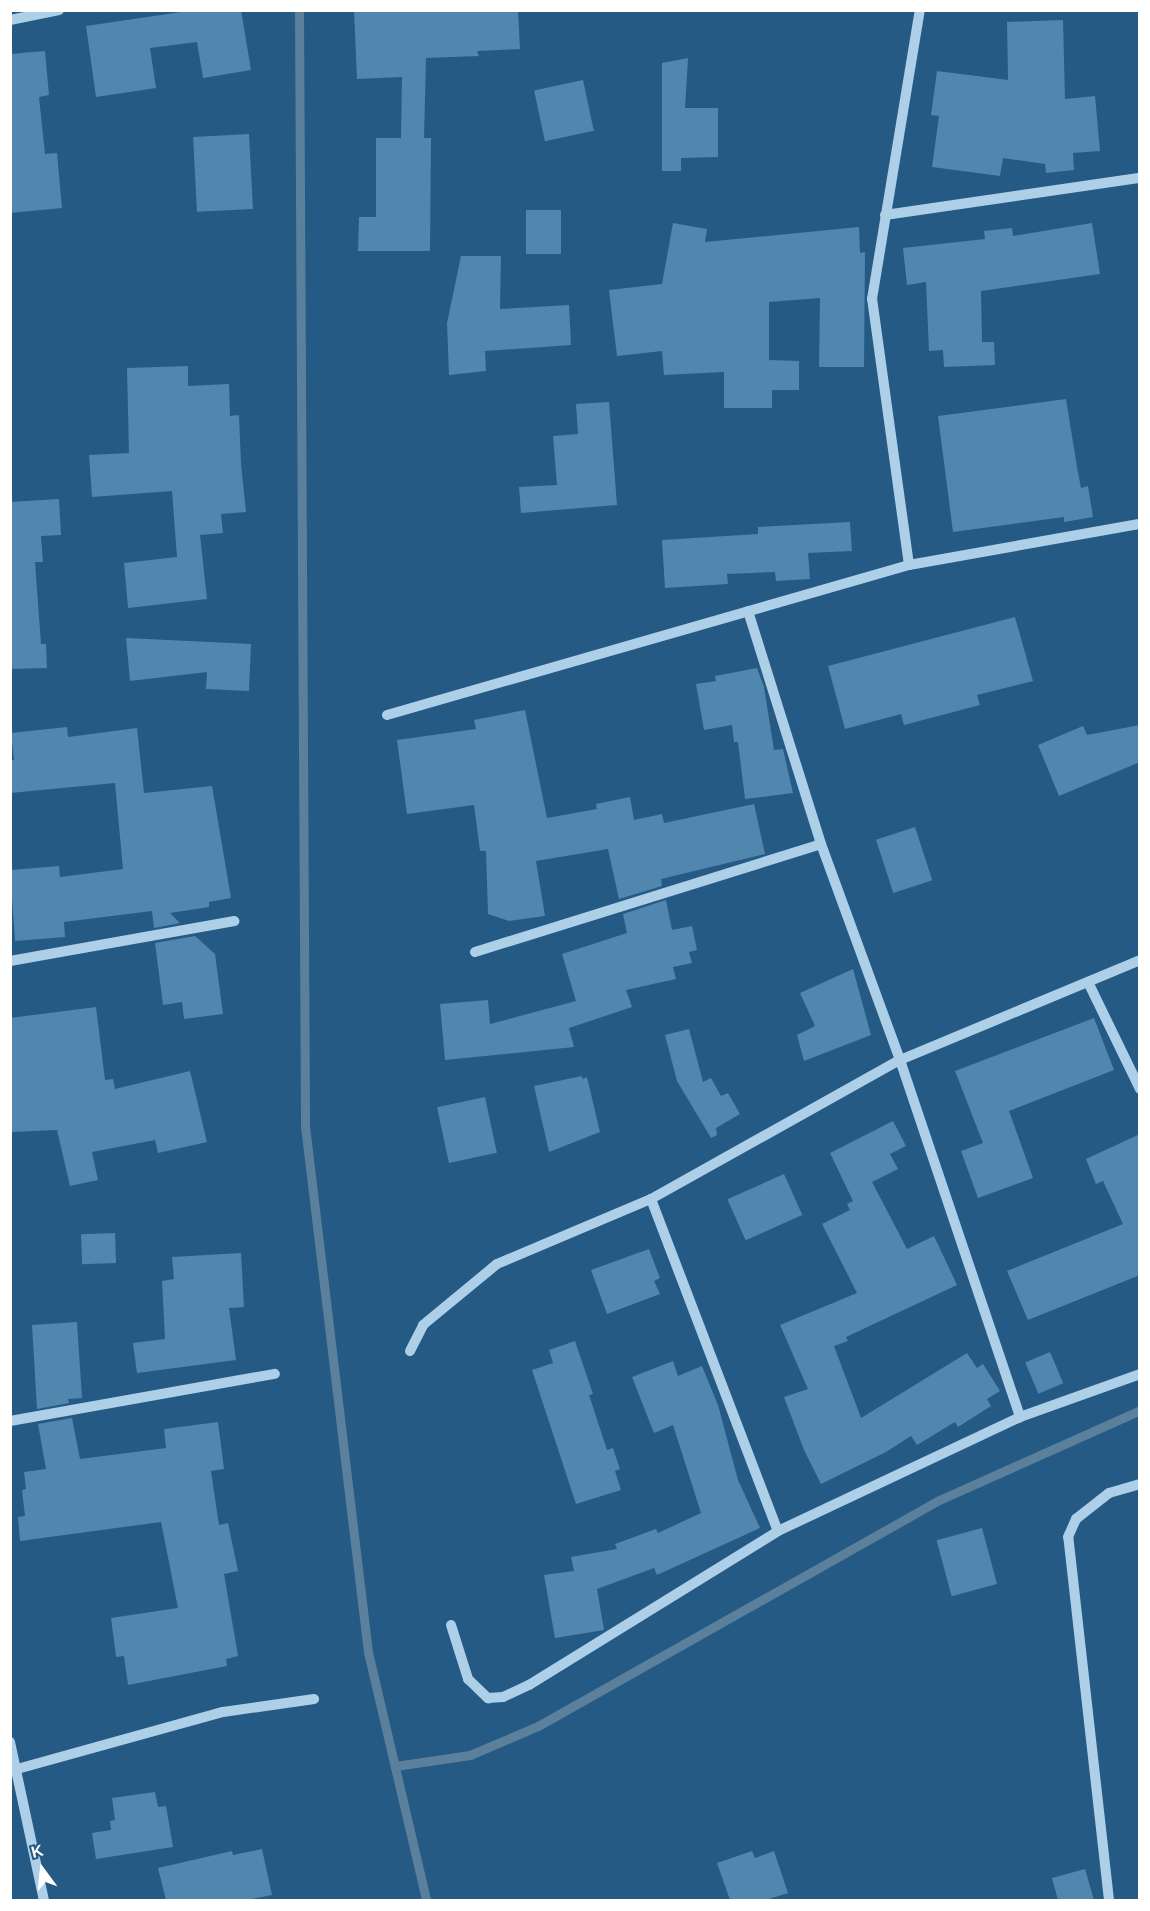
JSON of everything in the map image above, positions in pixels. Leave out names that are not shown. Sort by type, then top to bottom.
[{"type":"street","points":[[10,20],[29,13],[59,10]]},
{"type":"street","points":[[909,565],[872,298],[920,10]]},
{"type":"street","points":[[885,215],[1140,178]]},
{"type":"street","points":[[387,715],[909,565],[1140,524]]},
{"type":"street","points":[[748,611],[821,844],[900,1060],[1020,1417]]},
{"type":"street","points":[[475,952],[821,844]]},
{"type":"street","points":[[10,960],[234,921]]},
{"type":"street","points":[[411,1351],[423,1325],[497,1264],[651,1199],[900,1060],[1140,960]]},
{"type":"street","points":[[1088,982],[1140,1089]]},
{"type":"street","points":[[651,1199],[778,1531]]},
{"type":"street","points":[[10,1420],[275,1374]]},
{"type":"street","points":[[451,1625],[468,1679],[488,1698],[503,1697],[529,1685],[778,1531],[1020,1417],[1140,1374]]},
{"type":"street","points":[[1109,1900],[1068,1537],[1076,1519],[1109,1493],[1140,1484]]},
{"type":"street","points":[[12,1771],[223,1712],[314,1699]]},
{"type":"street","points":[[10,1742],[12,1771],[44,1900]]},
{"type":"building","points":[[195,10],[241,10],[251,70],[203,78],[197,42],[150,48],[156,88],[96,97],[86,26]]},
{"type":"building","points":[[354,10],[518,10],[520,49],[477,51],[479,56],[426,58],[424,138],[431,138],[430,251],[358,251],[359,217],[376,217],[376,138],[401,138],[402,77],[357,79]]},
{"type":"building","points":[[1063,20],[1065,99],[1095,96],[1100,151],[1073,153],[1074,170],[1046,173],[1045,164],[1003,158],[1000,176],[932,167],[939,116],[931,115],[937,71],[1008,80],[1007,22]]},
{"type":"building","points":[[45,51],[49,95],[39,97],[45,154],[57,153],[62,208],[10,213],[10,54]]},
{"type":"building","points":[[688,58],[685,108],[718,108],[718,157],[681,158],[681,171],[662,171],[662,63]]},
{"type":"building","points":[[583,80],[594,131],[545,141],[534,90]]},
{"type":"building","points":[[249,134],[253,209],[197,212],[193,137]]},
{"type":"building","points":[[526,210],[561,210],[561,254],[526,254]]},
{"type":"building","points":[[673,223],[707,229],[705,242],[859,227],[860,253],[865,252],[864,367],[819,367],[820,298],[769,302],[769,360],[799,361],[799,390],[772,390],[772,408],[724,408],[724,372],[664,375],[662,351],[617,356],[609,290],[662,284]]},
{"type":"building","points":[[1092,223],[1100,274],[981,291],[982,342],[994,342],[995,365],[944,367],[943,350],[929,351],[926,282],[907,285],[903,248],[985,239],[984,231],[1012,228],[1013,236]]},
{"type":"building","points":[[461,256],[501,256],[500,309],[569,305],[571,345],[485,351],[486,371],[449,375],[447,323]]},
{"type":"building","points":[[188,366],[188,386],[229,384],[230,416],[239,415],[246,512],[221,514],[223,533],[200,535],[207,599],[128,608],[124,563],[177,557],[172,491],[92,497],[89,455],[129,453],[127,368]]},
{"type":"building","points":[[1066,399],[1081,488],[1088,486],[1093,517],[1064,522],[1064,517],[953,532],[938,416]]},
{"type":"building","points":[[609,402],[617,505],[521,513],[519,487],[557,485],[553,436],[578,434],[576,404]]},
{"type":"building","points":[[59,499],[61,535],[41,536],[43,562],[35,562],[41,644],[46,644],[47,668],[10,669],[10,502]]},
{"type":"building","points":[[850,522],[852,551],[808,553],[810,579],[776,581],[775,572],[727,574],[728,584],[665,588],[662,540],[758,534],[758,527]]},
{"type":"building","points":[[1015,617],[1033,681],[977,695],[980,705],[904,725],[901,714],[845,729],[828,666]]},
{"type":"building","points":[[126,638],[251,644],[249,691],[206,689],[207,672],[130,681]]},
{"type":"building","points":[[757,668],[764,687],[774,750],[783,749],[793,793],[745,799],[738,742],[734,742],[732,725],[704,730],[696,684],[716,681],[715,676]]},
{"type":"building","points":[[525,710],[547,818],[597,809],[596,804],[630,797],[634,820],[662,814],[664,823],[754,804],[765,854],[661,879],[662,886],[619,899],[608,849],[536,861],[545,916],[509,921],[488,914],[486,851],[480,851],[474,805],[407,814],[397,740],[476,729],[474,720]]},
{"type":"building","points":[[1140,725],[1140,762],[1059,796],[1038,745],[1083,726],[1087,735]]},
{"type":"building","points":[[67,727],[68,737],[137,728],[144,793],[212,786],[231,898],[209,902],[209,907],[170,913],[180,923],[154,928],[152,911],[64,922],[65,937],[15,941],[10,870],[59,866],[60,877],[123,869],[115,783],[10,793],[10,760],[14,760],[11,733]]},
{"type":"building","points":[[915,827],[932,880],[893,893],[876,840]]},
{"type":"building","points":[[666,900],[672,930],[692,926],[697,950],[689,952],[692,963],[673,967],[676,979],[626,990],[632,1007],[569,1028],[574,1047],[445,1060],[440,1004],[488,1000],[490,1024],[576,1001],[562,954],[627,933],[623,914]]},
{"type":"building","points":[[195,936],[215,954],[223,1014],[184,1019],[182,1002],[163,1005],[155,943]]},
{"type":"building","points":[[853,969],[871,1035],[804,1061],[797,1035],[815,1026],[800,993]]},
{"type":"building","points":[[96,1007],[105,1080],[113,1079],[115,1089],[190,1071],[207,1142],[158,1153],[155,1140],[92,1152],[98,1180],[70,1186],[57,1130],[10,1132],[10,1018]]},
{"type":"building","points":[[1094,1018],[1114,1070],[1009,1111],[1033,1178],[978,1198],[961,1151],[983,1143],[955,1071]]},
{"type":"building","points":[[689,1029],[703,1082],[711,1078],[721,1096],[728,1093],[740,1114],[716,1128],[717,1135],[711,1138],[677,1081],[665,1035]]},
{"type":"building","points":[[582,1076],[582,1079],[587,1077],[600,1132],[549,1152],[534,1086]]},
{"type":"building","points":[[485,1097],[497,1153],[449,1163],[437,1107]]},
{"type":"building","points":[[893,1121],[906,1146],[890,1154],[898,1169],[872,1182],[907,1249],[934,1236],[957,1285],[846,1337],[848,1341],[834,1346],[861,1418],[967,1353],[977,1368],[983,1364],[1000,1391],[987,1399],[991,1406],[958,1427],[955,1422],[917,1445],[911,1436],[886,1452],[821,1484],[804,1450],[784,1397],[808,1389],[780,1325],[857,1293],[822,1224],[850,1210],[847,1204],[853,1201],[830,1153]]},
{"type":"building","points":[[1140,1134],[1140,1275],[1028,1320],[1007,1271],[1123,1224],[1103,1181],[1096,1184],[1086,1159]]},
{"type":"building","points":[[784,1174],[802,1215],[746,1240],[727,1199]]},
{"type":"building","points":[[115,1233],[116,1263],[82,1264],[81,1234]]},
{"type":"building","points":[[649,1249],[660,1278],[654,1281],[660,1294],[607,1314],[591,1270]]},
{"type":"building","points":[[241,1253],[244,1307],[229,1308],[236,1360],[137,1373],[133,1343],[165,1339],[162,1281],[174,1279],[172,1257]]},
{"type":"building","points":[[77,1322],[82,1398],[68,1399],[69,1403],[37,1409],[32,1325]]},
{"type":"building","points":[[575,1341],[593,1394],[589,1395],[607,1450],[613,1448],[620,1469],[615,1471],[621,1490],[576,1504],[532,1370],[553,1363],[549,1350]]},
{"type":"building","points":[[1050,1352],[1063,1383],[1038,1394],[1025,1363]]},
{"type":"building","points":[[673,1361],[678,1376],[702,1366],[718,1405],[738,1480],[760,1528],[657,1575],[654,1568],[597,1589],[604,1630],[555,1638],[544,1575],[574,1571],[571,1557],[617,1549],[615,1544],[656,1529],[658,1533],[701,1513],[673,1425],[654,1433],[632,1377]]},
{"type":"building","points":[[72,1418],[80,1459],[166,1448],[164,1429],[218,1422],[224,1469],[211,1471],[219,1525],[228,1523],[238,1571],[224,1574],[238,1656],[226,1659],[227,1666],[128,1685],[124,1656],[116,1657],[111,1618],[178,1608],[161,1522],[20,1541],[18,1517],[25,1516],[22,1490],[26,1489],[24,1472],[46,1469],[38,1424]]},
{"type":"building","points":[[982,1528],[997,1584],[952,1596],[937,1540]]},
{"type":"building","points":[[155,1792],[158,1807],[166,1806],[173,1847],[96,1859],[92,1833],[111,1830],[110,1821],[115,1820],[112,1798]]},
{"type":"building","points":[[262,1849],[272,1895],[247,1900],[166,1900],[158,1868],[232,1851],[233,1855]]},
{"type":"building","points":[[752,1851],[755,1858],[774,1851],[788,1893],[766,1900],[730,1900],[717,1863]]},
{"type":"building","points":[[1085,1869],[1094,1900],[1058,1900],[1052,1878]]},
{"type":"waterway","points":[[299,10],[305,1126],[368,1652],[426,1900]]},
{"type":"waterway","points":[[395,1766],[470,1755],[538,1726],[937,1501],[1140,1410]]}]
